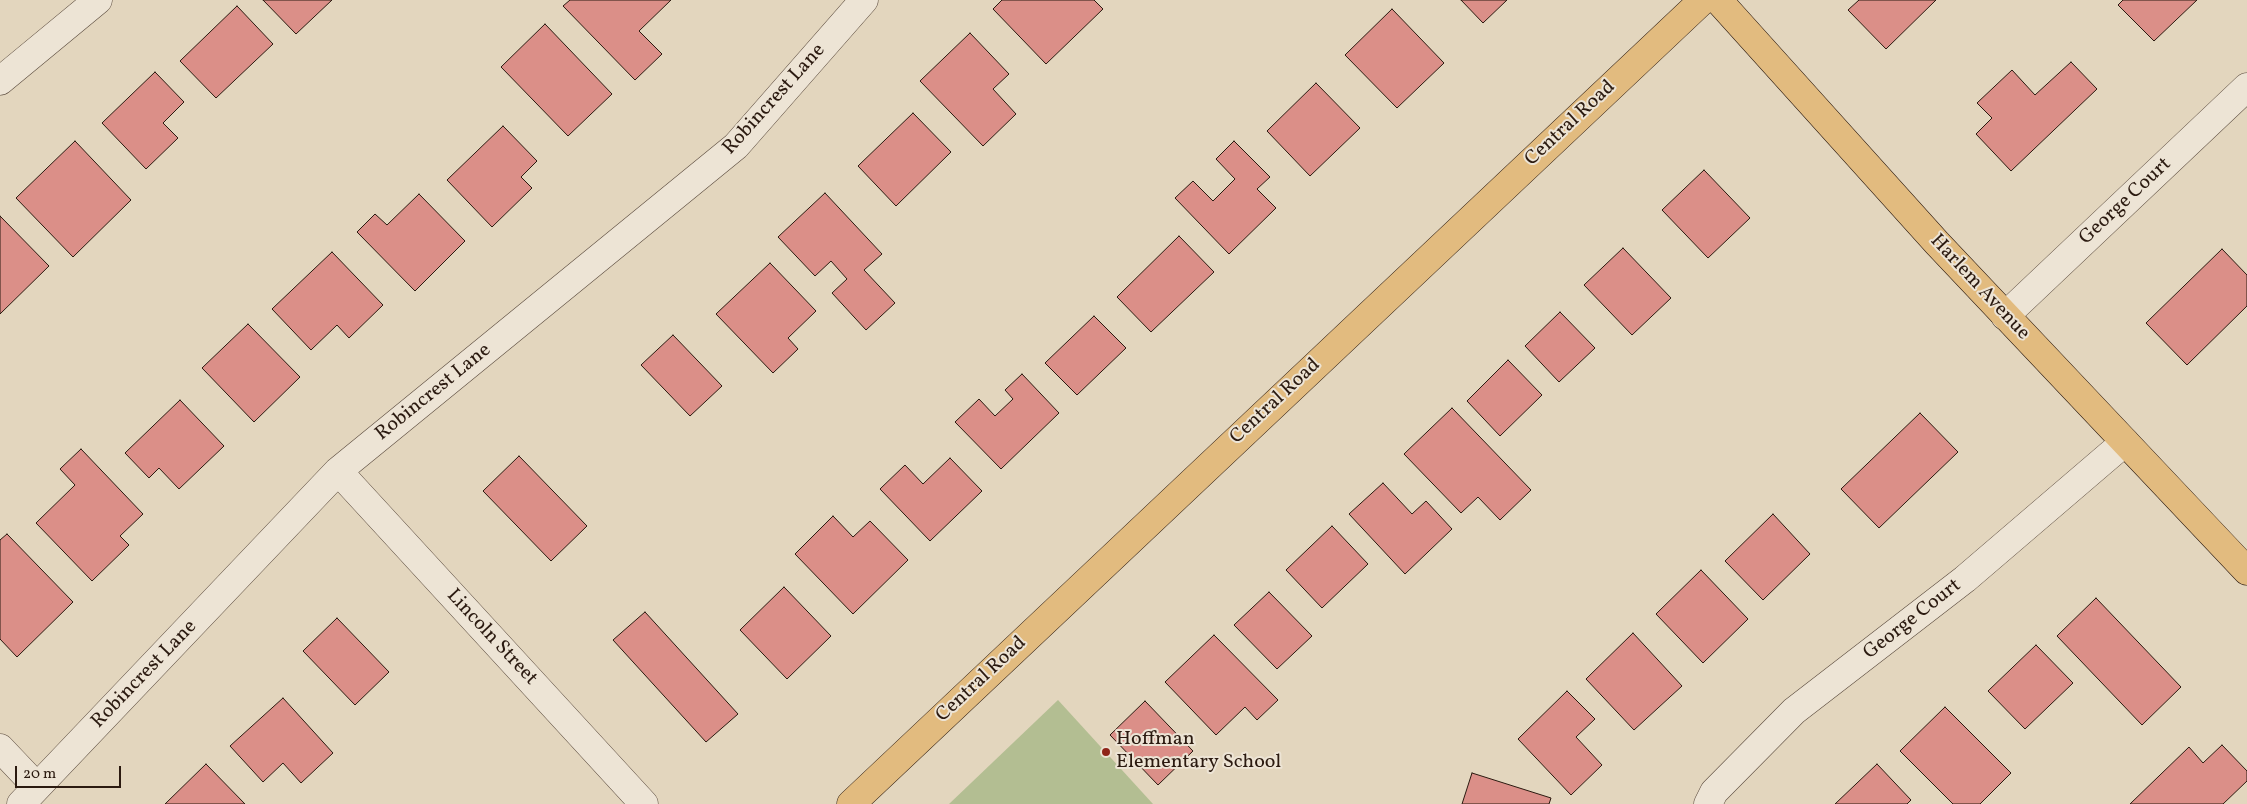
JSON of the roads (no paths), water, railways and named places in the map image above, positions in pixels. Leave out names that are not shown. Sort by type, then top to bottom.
[{"type":"main road","name":"Central Road","points":[[851,804],[1703,0]]},
{"type":"main road","name":"Harlem Avenue","points":[[1718,0],[1936,243],[2247,571]]},
{"type":"street","points":[[0,80],[98,0]]},
{"type":"street","name":"Robincrest Lane","points":[[29,796],[338,471],[736,146],[864,0]]},
{"type":"street","name":"George Court","points":[[2005,316],[2247,87]]},
{"type":"street","name":"George Court","points":[[1708,804],[1714,792],[1794,711],[1965,579],[2125,442]]},
{"type":"street","name":"Lincoln Street","points":[[338,471],[644,804]]},
{"type":"street","points":[[0,748],[29,796]]},
{"type":"place","name":"Hoffman Elementary School","points":[[1106,752]]}]
